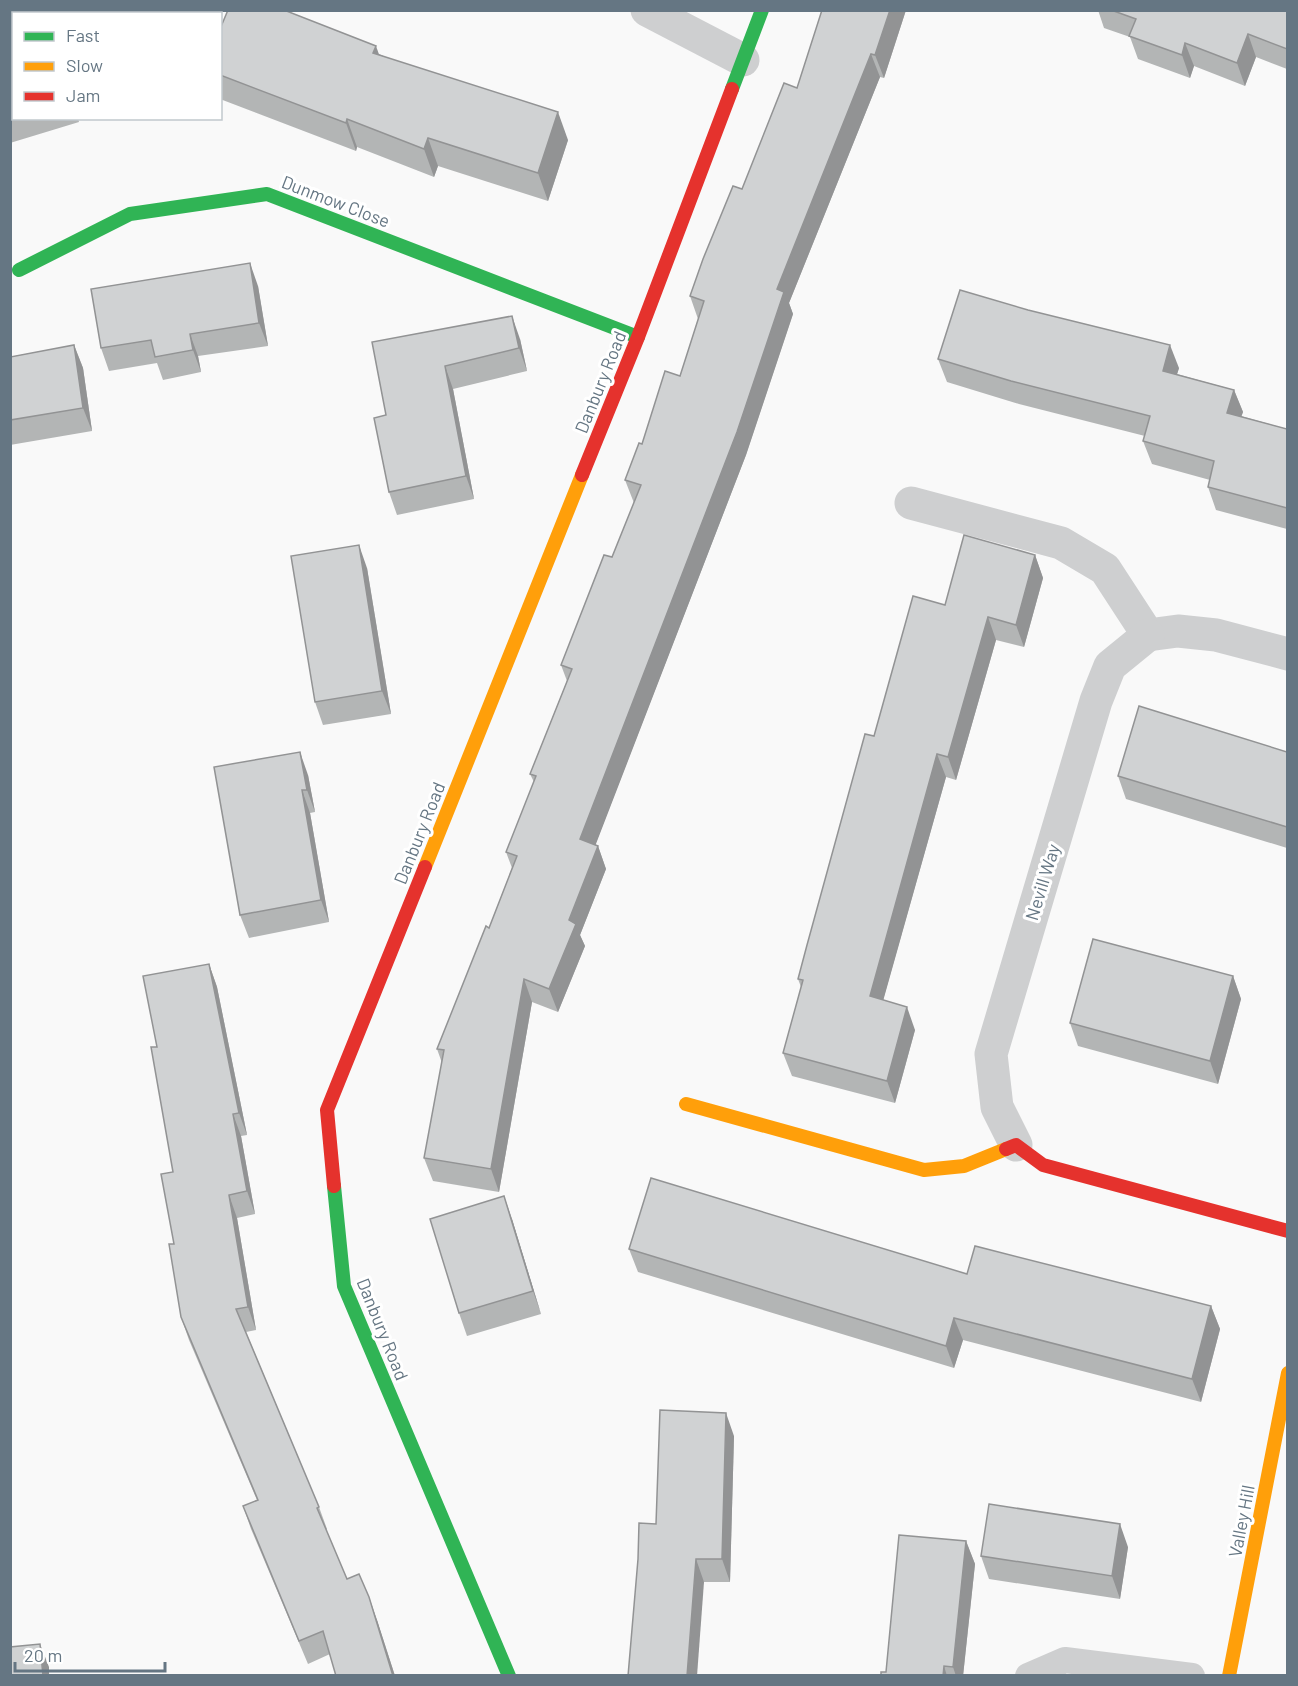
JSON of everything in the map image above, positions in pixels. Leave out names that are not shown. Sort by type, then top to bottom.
[{"type":"street","points":[[647,10],[743,60]]},
{"type":"street","name":"Danbury Road","points":[[509,1676],[344,1286],[327,1110],[638,337],[762,10]]},
{"type":"street","name":"Dunmow Close","points":[[19,270],[130,214],[267,194],[638,337]]},
{"type":"street","points":[[911,503],[1061,543],[1105,569],[1148,635],[1178,631],[1216,635],[1287,654]]},
{"type":"street","name":"Nevill Way","points":[[1148,635],[1110,666],[1096,701],[991,1054],[997,1107],[1016,1145],[1043,1165],[1287,1231]]},
{"type":"street","points":[[686,1104],[924,1170],[964,1166],[1016,1145]]},
{"type":"street","name":"Valley Hill","points":[[1229,1676],[1287,1373]]},
{"type":"lane","points":[[1028,1676],[1065,1660],[1192,1676]]},
{"type":"building","points":[[163,10],[164,12],[133,12]]},
{"type":"building","points":[[228,10],[284,10],[376,46],[373,53],[558,112],[538,173],[428,138],[424,149],[347,119],[346,123],[222,76],[222,24]]},
{"type":"building","points":[[822,10],[890,10],[875,55],[871,54],[777,289],[784,292],[737,432],[580,839],[598,846],[569,920],[576,924],[549,989],[524,979],[491,1169],[424,1158],[444,1050],[437,1049],[486,926],[489,928],[517,856],[506,852],[536,776],[530,774],[572,669],[561,665],[604,555],[612,557],[641,485],[625,480],[639,443],[642,444],[665,371],[680,376],[704,301],[690,296],[733,186],[742,189],[784,83],[797,88]]},
{"type":"building","points":[[1111,10],[1287,10],[1287,49],[1248,34],[1237,63],[1185,43],[1182,55],[1129,36],[1136,19]]},
{"type":"building","points":[[12,72],[12,119],[10,120],[10,73]]},
{"type":"building","points":[[250,263],[259,323],[190,334],[193,350],[155,357],[151,340],[101,348],[91,289]]},
{"type":"building","points":[[960,290],[1028,310],[1170,345],[1163,371],[1234,390],[1227,413],[1287,429],[1287,508],[1208,487],[1214,461],[1143,441],[1150,416],[1011,381],[938,359]]},
{"type":"building","points":[[512,316],[519,348],[445,366],[466,476],[389,492],[374,418],[386,415],[372,342]]},
{"type":"building","points":[[74,345],[83,408],[10,420],[10,357]]},
{"type":"building","points":[[964,535],[1035,555],[1016,625],[988,617],[948,757],[937,754],[870,996],[907,1007],[887,1081],[783,1053],[803,980],[798,979],[865,734],[874,736],[913,596],[945,605]]},
{"type":"building","points":[[359,545],[382,691],[315,702],[291,556]]},
{"type":"building","points":[[1139,706],[1287,752],[1287,827],[1118,776]]},
{"type":"building","points":[[300,752],[307,790],[302,790],[321,900],[240,915],[214,767]]},
{"type":"building","points":[[1093,939],[1233,976],[1210,1061],[1070,1023]]},
{"type":"building","points":[[209,964],[239,1113],[233,1114],[247,1191],[229,1195],[248,1307],[236,1309],[347,1579],[359,1574],[369,1597],[393,1676],[336,1676],[323,1631],[299,1641],[243,1506],[258,1500],[181,1317],[169,1244],[174,1244],[161,1174],[173,1172],[151,1047],[157,1047],[143,976]]},
{"type":"building","points":[[651,1178],[967,1274],[975,1246],[1211,1306],[1192,1379],[954,1318],[946,1346],[629,1249]]},
{"type":"building","points":[[504,1196],[533,1291],[459,1313],[430,1219]]},
{"type":"building","points":[[660,1410],[726,1413],[722,1559],[696,1559],[687,1676],[628,1676],[639,1523],[656,1524]]},
{"type":"building","points":[[989,1504],[1120,1524],[1112,1576],[981,1556]]},
{"type":"building","points":[[899,1535],[966,1541],[953,1667],[944,1666],[943,1676],[881,1676],[881,1672],[886,1672]]},
{"type":"building","points":[[40,1644],[43,1676],[10,1676],[10,1647]]},
{"type":"traffic: fast","points":[[732,89],[762,10]]},
{"type":"traffic: fast","points":[[19,270],[130,214],[267,194],[638,337]]},
{"type":"traffic: fast","points":[[334,1186],[344,1286],[509,1676]]},
{"type":"traffic: slow","points":[[425,867],[582,475]]},
{"type":"traffic: slow","points":[[686,1104],[924,1170],[964,1166],[1006,1149]]},
{"type":"traffic: slow","points":[[1229,1676],[1288,1373]]},
{"type":"traffic: jam","points":[[582,475],[638,337],[732,89]]},
{"type":"traffic: jam","points":[[334,1186],[327,1110],[425,867]]},
{"type":"traffic: jam","points":[[1006,1149],[1016,1145],[1043,1165],[1288,1231]]}]
